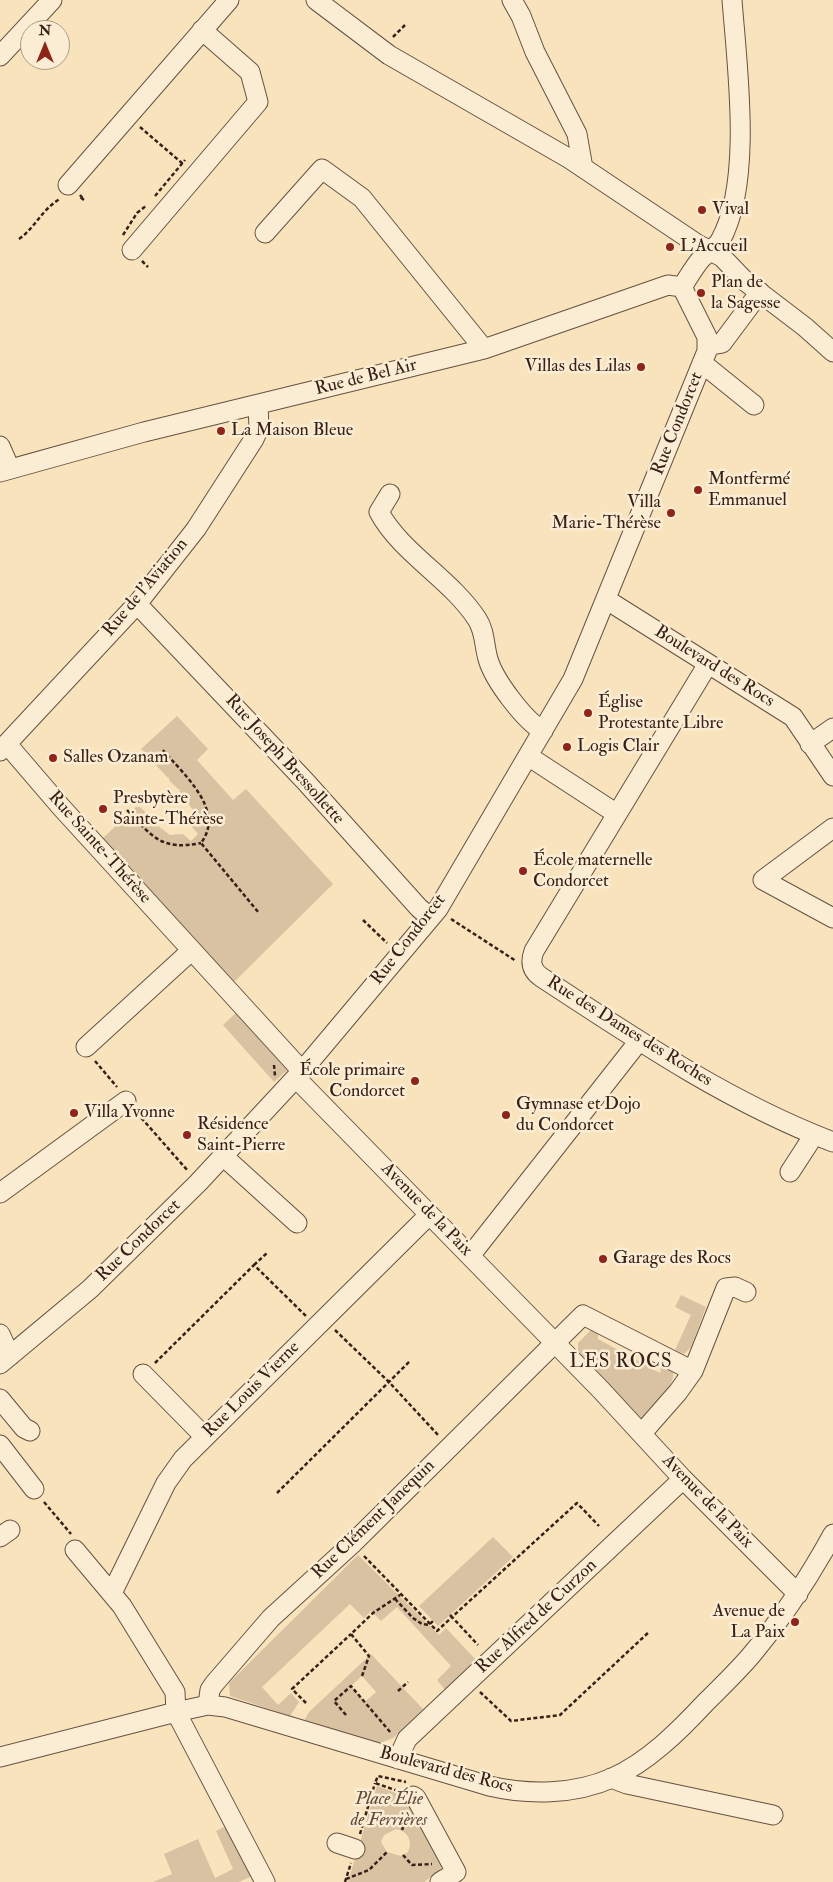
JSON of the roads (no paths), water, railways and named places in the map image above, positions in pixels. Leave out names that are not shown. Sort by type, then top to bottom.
[{"type":"street","points":[[0,56],[52,0]]},
{"type":"street","points":[[72,192],[127,117],[229,0]]},
{"type":"street","points":[[316,0],[389,55],[530,135],[697,244],[712,250],[833,352]]},
{"type":"street","points":[[512,0],[521,16],[535,52],[577,134],[583,168]]},
{"type":"street","points":[[732,0],[739,103],[739,182],[730,219],[719,242],[675,286],[707,337],[709,345],[722,343],[760,292]]},
{"type":"street","points":[[132,250],[258,102],[250,72],[202,30]]},
{"type":"street","points":[[265,233],[322,169],[362,198],[484,349]]},
{"type":"street","name":"Rue de Bel Air","points":[[5,471],[144,432],[484,349],[675,286]]},
{"type":"street","name":"Rue Condorcet","points":[[5,1360],[90,1289],[198,1183],[299,1074],[434,913],[573,679],[607,600],[709,345]]},
{"type":"street","name":"Rue Condorcet","points":[[702,363],[754,405]]},
{"type":"street","name":"Rue de l'Aviation","points":[[4,748],[137,604],[196,529],[254,439],[259,428],[258,405]]},
{"type":"street","points":[[0,446],[5,471]]},
{"type":"street","points":[[390,494],[379,512],[386,525],[444,581],[477,619],[495,676],[532,722],[543,731]]},
{"type":"street","name":"Boulevard des Rocs","points":[[607,600],[793,717],[833,776]]},
{"type":"street","name":"Rue Joseph Bressollette","points":[[137,604],[217,686],[419,908],[434,913]]},
{"type":"street","points":[[528,756],[617,814],[708,664]]},
{"type":"street","points":[[810,744],[833,728]]},
{"type":"street","name":"Rue Sainte-Thérèse","points":[[4,748],[192,951],[299,1074]]},
{"type":"street","name":"Rue des Dames des Roches","points":[[617,814],[534,950],[531,962],[532,968],[541,977],[639,1041],[714,1086],[814,1135],[833,1142]]},
{"type":"street","points":[[833,828],[763,880],[833,918]]},
{"type":"street","points":[[86,1047],[192,951]]},
{"type":"street","points":[[470,1256],[639,1041]]},
{"type":"street","name":"Avenue de la Paix","points":[[299,1074],[429,1215],[642,1433],[683,1479],[798,1594]]},
{"type":"street","points":[[0,1193],[126,1101]]},
{"type":"street","points":[[790,1172],[814,1135]]},
{"type":"street","points":[[223,1156],[298,1223]]},
{"type":"street","name":"Rue Louis Vierne","points":[[112,1593],[173,1471],[204,1437],[429,1215]]},
{"type":"street","points":[[642,1433],[678,1392],[693,1370],[726,1288],[734,1287],[746,1292]]},
{"type":"street","points":[[555,1344],[584,1314],[693,1370]]},
{"type":"street","points":[[0,1334],[5,1360]]},
{"type":"street","name":"Rue Clément Janequin","points":[[208,1705],[210,1690],[214,1684],[265,1625],[352,1544],[555,1344]]},
{"type":"street","points":[[143,1374],[204,1437]]},
{"type":"street","points":[[0,1399],[24,1428],[30,1431]]},
{"type":"street","points":[[0,1445],[34,1489]]},
{"type":"street","name":"Rue Alfred de Curzon","points":[[400,1754],[407,1738],[683,1479]]},
{"type":"street","name":"Boulevard des Rocs","points":[[0,1757],[208,1705],[225,1707],[400,1754],[489,1786],[523,1792],[568,1790],[611,1778],[663,1744],[696,1713],[753,1654],[798,1594],[833,1534]]},
{"type":"street","points":[[75,1550],[112,1593],[175,1692],[176,1712],[186,1735],[264,1882]]},
{"type":"street","points":[[611,1778],[627,1784],[773,1815]]},
{"type":"street","points":[[410,1789],[454,1867],[440,1882]]},
{"type":"street","points":[[337,1843],[355,1849]]},
{"type":"place","name":"Vival","points":[[702,210]]},
{"type":"place","name":"L'Accueil","points":[[670,247]]},
{"type":"place","name":"Plan de la Sagesse","points":[[701,293]]},
{"type":"place","name":"Villas des Lilas","points":[[641,367]]},
{"type":"place","name":"La Maison Bleue","points":[[221,431]]},
{"type":"place","name":"Montfermé Emmanuel","points":[[698,490]]},
{"type":"place","name":"Villa Marie-Thérèse","points":[[671,513]]},
{"type":"place","name":"Église Protestante Libre","points":[[588,713]]},
{"type":"place","name":"Logis Clair","points":[[567,747]]},
{"type":"place","name":"Salles Ozanam","points":[[53,758]]},
{"type":"place","name":"Presbytère Sainte-Thérèse","points":[[103,809]]},
{"type":"place","name":"École maternelle Condorcet","points":[[523,871]]},
{"type":"place","name":"École primaire Condorcet","points":[[415,1081]]},
{"type":"place","name":"Villa Yvonne","points":[[74,1113]]},
{"type":"place","name":"Gymnase et Dojo du Condorcet","points":[[506,1115]]},
{"type":"place","name":"Résidence Saint-Pierre","points":[[187,1135]]},
{"type":"place","name":"Garage des Rocs","points":[[603,1259]]},
{"type":"place","name":"Avenue de La Paix","points":[[795,1622]]},
{"type":"district","name":"LES ROCS","points":[[621,1363]]},
{"type":"park label","name":"Place Élie de Ferrières","points":[[389,1810]]}]
